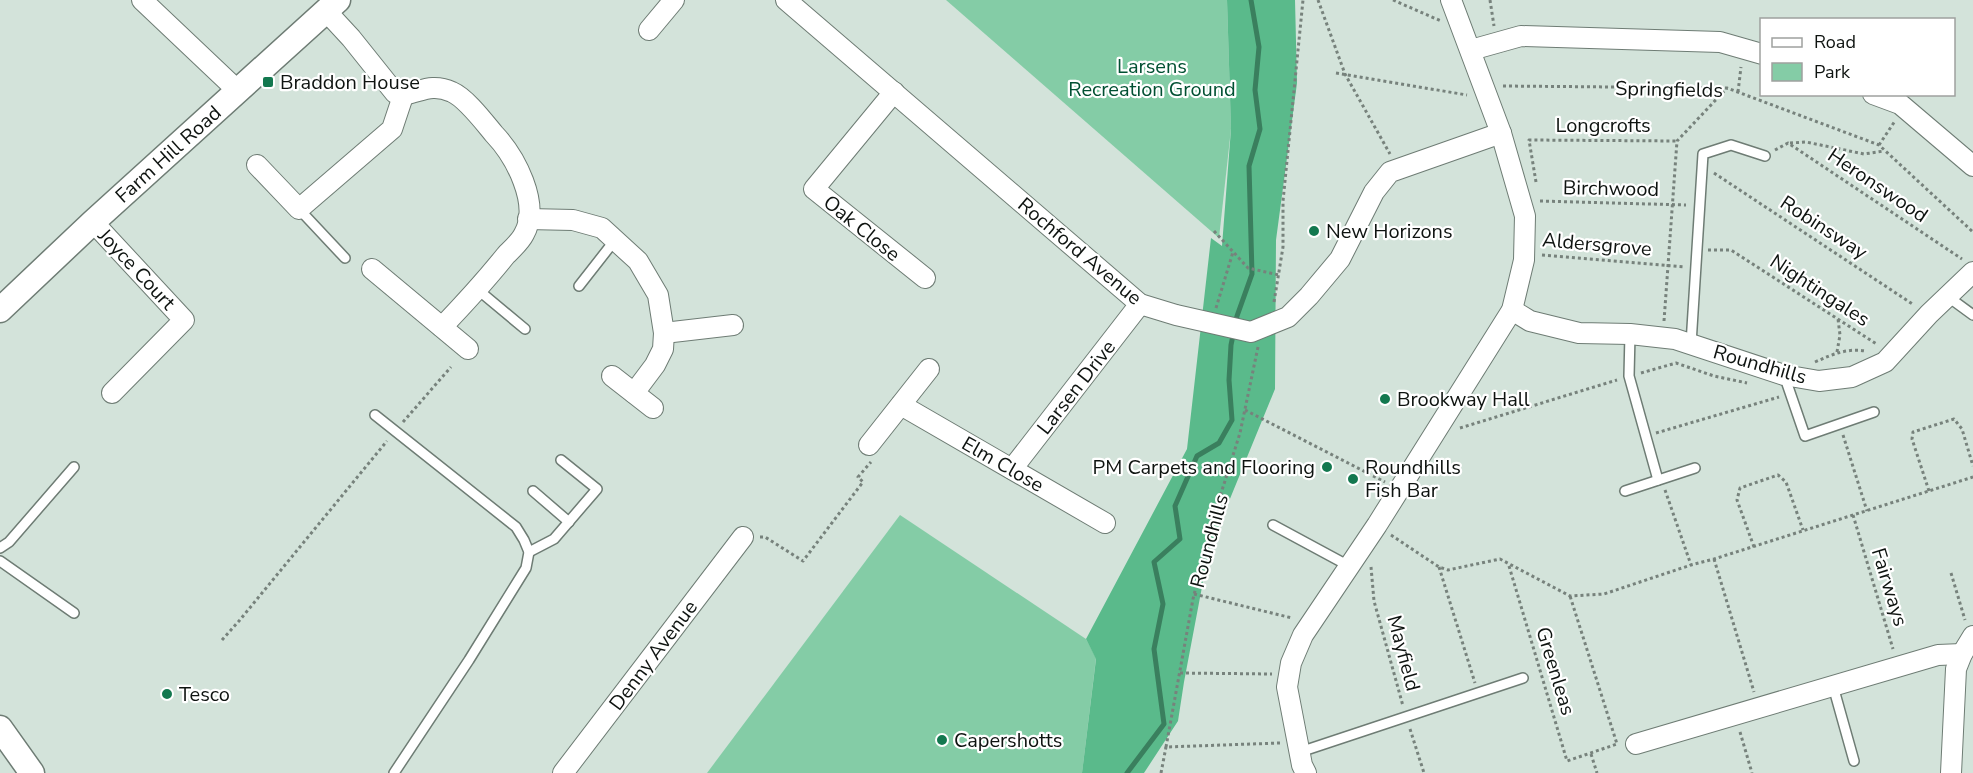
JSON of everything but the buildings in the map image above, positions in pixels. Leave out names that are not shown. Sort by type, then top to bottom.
[{"type":"street","points":[[142,0],[237,90]]},
{"type":"street","points":[[649,30],[674,0]]},
{"type":"street","name":"Rochford Avenue","points":[[786,0],[1140,304],[1214,323],[1261,328]]},
{"type":"street","points":[[1298,761],[1287,687],[1291,663],[1303,635],[1373,532],[1512,310],[1524,254],[1525,216],[1487,92],[1451,0]]},
{"type":"street","points":[[332,6],[351,38],[395,93],[404,96],[423,88],[441,87],[455,93],[502,142],[524,181],[530,210],[524,234],[442,327]]},
{"type":"street","name":"Farm Hill Road","points":[[0,310],[237,90],[332,6]]},
{"type":"street","points":[[1471,50],[1521,36],[1720,42],[1760,54]]},
{"type":"street","name":"Oak Close","points":[[894,92],[814,189],[925,278]]},
{"type":"street","points":[[256,165],[299,209],[392,129],[404,96]]},
{"type":"street","points":[[1878,96],[1900,104],[1973,166]]},
{"type":"street","points":[[1261,328],[1288,317],[1340,259],[1374,192],[1390,172],[1501,133]]},
{"type":"street","points":[[528,219],[573,220],[602,228],[639,261],[658,295],[664,333],[663,349],[655,365],[634,393]]},
{"type":"street","name":"Joyce Court","points":[[93,222],[184,320],[112,393]]},
{"type":"street","name":"Roundhills","points":[[1512,310],[1530,321],[1579,333],[1630,334],[1675,339],[1791,382],[1819,381],[1852,377],[1885,362],[1947,296],[1968,266]]},
{"type":"street","points":[[372,269],[468,349]]},
{"type":"street","name":"Larsen Drive","points":[[1012,469],[1140,304]]},
{"type":"street","points":[[664,333],[733,325]]},
{"type":"street","points":[[869,445],[929,369]]},
{"type":"street","points":[[612,376],[653,408]]},
{"type":"street","name":"Elm Close","points":[[901,405],[1105,523]]},
{"type":"street","name":"Denny Avenue","points":[[564,773],[743,537]]},
{"type":"street","points":[[1636,744],[1938,655],[1969,643]]},
{"type":"street","points":[[1951,773],[1956,669],[1969,643]]},
{"type":"street","points":[[0,728],[32,773]]},
{"type":"lane","points":[[1690,345],[1703,154],[1731,145],[1765,156]]},
{"type":"lane","points":[[299,209],[345,258]]},
{"type":"lane","points":[[579,286],[615,240]]},
{"type":"lane","points":[[477,289],[525,329]]},
{"type":"lane","points":[[1947,296],[1973,315]]},
{"type":"lane","points":[[1630,334],[1629,376],[1660,480]]},
{"type":"lane","points":[[1791,382],[1805,436],[1874,412]]},
{"type":"lane","points":[[375,416],[516,527],[529,552],[526,568],[507,600],[394,773]]},
{"type":"lane","points":[[529,552],[554,539],[597,489],[561,460]]},
{"type":"lane","points":[[0,548],[9,542],[74,467]]},
{"type":"lane","points":[[1625,491],[1695,468]]},
{"type":"lane","points":[[533,492],[569,522]]},
{"type":"lane","points":[[1273,525],[1349,566]]},
{"type":"lane","points":[[0,561],[74,613]]},
{"type":"lane","points":[[1298,761],[1406,717],[1523,678]]},
{"type":"lane","points":[[1833,686],[1854,761]]},
{"type":"path","name":"Roundhills","points":[[1161,773],[1194,594],[1213,519],[1240,433],[1261,328],[1279,275],[1283,247],[1283,201],[1303,0]]},
{"type":"path","points":[[1317,0],[1344,74],[1398,169]]},
{"type":"path","points":[[1393,0],[1464,31]]},
{"type":"path","points":[[1490,0],[1497,43]]},
{"type":"path","points":[[1738,92],[1741,69]]},
{"type":"path","points":[[1335,73],[1487,92]]},
{"type":"path","points":[[1663,337],[1677,141],[1727,88]]},
{"type":"path","name":"Springfields","points":[[1487,92],[1727,88],[1879,145],[1973,232]]},
{"type":"path","points":[[1879,145],[1894,123]]},
{"type":"path","name":"Longcrofts","points":[[1529,140],[1677,141]]},
{"type":"path","points":[[1765,156],[1788,143],[1806,142],[1864,154],[1884,151]]},
{"type":"path","name":"Heronswood","points":[[1788,143],[1968,266]]},
{"type":"path","name":"Robinsway","points":[[1702,165],[1929,314]]},
{"type":"path","name":"Birchwood","points":[[1520,200],[1701,205]]},
{"type":"path","points":[[1214,231],[1248,268],[1279,275]]},
{"type":"path","points":[[1698,250],[1731,250],[1734,244]]},
{"type":"path","name":"Nightingales","points":[[1731,250],[1892,354]]},
{"type":"path","points":[[1214,323],[1233,252]]},
{"type":"path","name":"Aldersgrove","points":[[1524,254],[1683,267]]},
{"type":"path","points":[[1837,352],[1840,335],[1838,319]]},
{"type":"path","points":[[1646,436],[1791,382],[1808,365],[1837,352],[1856,350],[1892,354]]},
{"type":"path","points":[[222,640],[451,367]]},
{"type":"path","points":[[1245,410],[1400,489]]},
{"type":"path","points":[[1929,491],[1912,439],[1913,432],[1954,419],[1962,429],[1973,466]]},
{"type":"path","points":[[1839,424],[1868,511]]},
{"type":"path","points":[[743,537],[765,537],[803,561],[863,482],[858,477],[878,453],[869,445]]},
{"type":"path","points":[[1754,547],[1737,500],[1740,488],[1778,476],[1786,482],[1803,531]]},
{"type":"path","points":[[1373,532],[1448,570],[1500,560],[1573,595],[1604,594],[1973,477]]},
{"type":"path","points":[[1660,480],[1691,565]]},
{"type":"path","name":"Fairways","points":[[1853,515],[1898,667]]},
{"type":"path","name":"Mayfield","points":[[1373,532],[1374,601],[1424,773]]},
{"type":"path","points":[[1714,559],[1759,708]]},
{"type":"path","name":"Greenleas","points":[[1509,565],[1567,761],[1617,744],[1573,595]]},
{"type":"path","points":[[1439,567],[1478,693]]},
{"type":"path","points":[[1951,573],[1969,643]]},
{"type":"path","points":[[1194,594],[1311,623]]},
{"type":"path","points":[[1179,673],[1289,674]]},
{"type":"path","points":[[1736,715],[1752,773]]},
{"type":"path","points":[[1166,747],[1298,761]]},
{"type":"path","points":[[1591,754],[1597,773]]},
{"type":"green space","name":"Larsens Recreation Ground","points":[[946,0],[1227,0],[1231,129],[1219,238]]},
{"type":"green space","points":[[1227,0],[1295,0],[1297,83],[1276,240],[1275,389],[1209,550],[1178,721],[1144,773],[1082,773],[1096,659],[1086,639],[1187,449],[1211,238],[1222,246],[1231,129]]},
{"type":"green space","points":[[900,515],[1086,639],[1096,658],[1082,773],[707,773]]},
{"type":"waterway","points":[[1127,773],[1164,724],[1154,649],[1163,604],[1154,562],[1180,539],[1175,506],[1197,456],[1219,443],[1232,420],[1229,380],[1231,345],[1237,316],[1252,274],[1249,166],[1260,129],[1255,90],[1259,47],[1251,0]]},
{"type":"place","name":"Braddon House","points":[[268,82]]},
{"type":"place","name":"New Horizons","points":[[1314,231]]},
{"type":"place","name":"Brookway Hall","points":[[1385,399]]},
{"type":"place","name":"PM Carpets and Flooring","points":[[1327,467]]},
{"type":"place","name":"Roundhills Fish Bar","points":[[1353,479]]},
{"type":"place","name":"Tesco","points":[[167,694]]},
{"type":"place","name":"Capershotts","points":[[942,740]]}]
